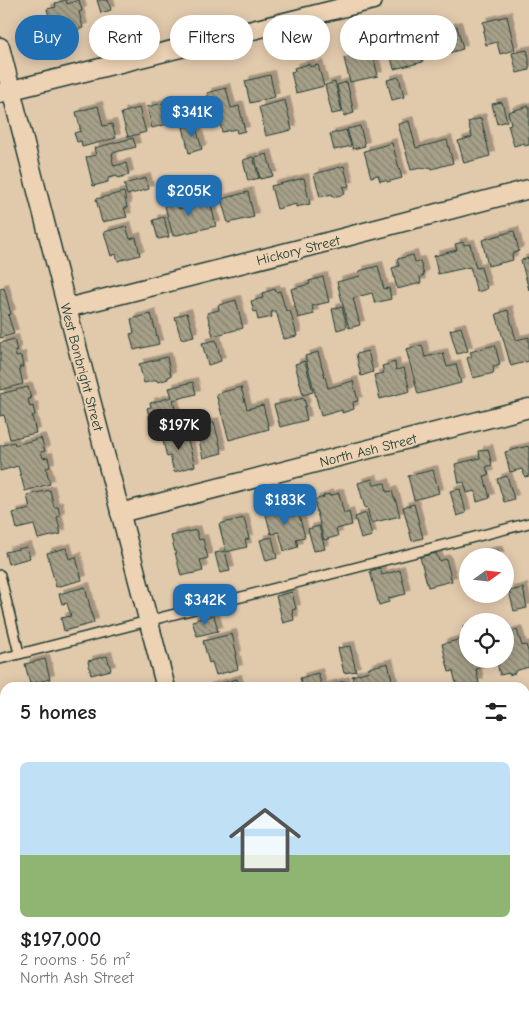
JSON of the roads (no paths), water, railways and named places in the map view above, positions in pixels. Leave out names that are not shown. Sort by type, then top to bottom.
[{"type":"street","points":[[6,92],[373,0]]},
{"type":"street","name":"West Bonbright Street","points":[[0,47],[6,92],[66,308],[164,682]]},
{"type":"street","name":"Hickory Street","points":[[66,308],[323,244],[529,189]]},
{"type":"street","name":"North Ash Street","points":[[120,513],[529,408]]},
{"type":"lane","points":[[0,659],[529,523]]},
{"type":"lane","points":[[0,575],[19,654]]}]
